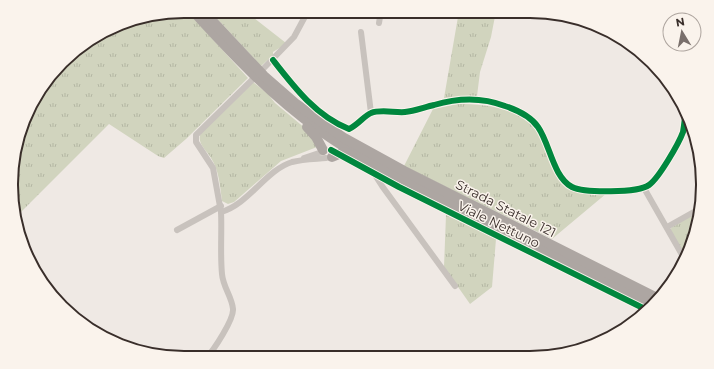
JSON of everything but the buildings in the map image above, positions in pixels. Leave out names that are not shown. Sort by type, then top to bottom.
[{"type":"main road","points":[[200,18],[274,95],[319,130],[332,151]]},
{"type":"main road","points":[[210,18],[264,76],[295,103],[332,151]]},
{"type":"main road","points":[[274,95],[287,112],[310,130],[332,151]]},
{"type":"main road","name":"Strada Statale 121","points":[[332,151],[400,178],[647,302]]},
{"type":"main road","name":"Strada Statale 121","points":[[332,151],[404,171],[653,296]]},
{"type":"street","points":[[263,69],[294,37],[304,18]]},
{"type":"street","points":[[378,23],[379,18]]},
{"type":"street","points":[[361,32],[371,113]]},
{"type":"street","points":[[273,60],[306,100],[337,123],[350,129],[356,126],[371,113],[405,112],[457,100],[490,101],[506,106],[520,112],[538,127],[550,150],[557,171],[570,186],[586,191],[629,190],[644,188],[655,180],[680,140],[684,123]]},
{"type":"street","points":[[211,351],[231,321],[233,312],[222,274],[221,209],[213,168],[196,142],[196,135],[252,80]]},
{"type":"street","points":[[177,230],[221,209],[232,208],[279,169],[291,163],[332,151]]},
{"type":"street","name":"Viale Nettuno","points":[[332,151],[375,175],[642,307]]},
{"type":"street","points":[[375,175],[455,286]]},
{"type":"street","points":[[644,188],[681,253]]},
{"type":"street","points":[[667,227],[694,211]]},
{"type":"green space","points":[[174,18],[193,18],[248,78],[186,139],[164,158],[158,156],[109,124],[20,213],[18,195],[19,163],[27,131],[35,111],[52,83],[59,75],[83,52],[101,40],[131,27],[152,21]]},
{"type":"green space","points":[[216,18],[254,18],[286,43],[273,52],[273,55],[261,66]]},
{"type":"green space","points":[[458,18],[495,18],[491,37],[480,72],[477,96],[444,98]]},
{"type":"green space","points":[[253,82],[306,129],[317,147],[281,161],[234,202],[228,204],[222,201],[216,168],[201,143],[200,136],[201,133]]},
{"type":"green space","points":[[458,104],[500,108],[519,116],[528,122],[541,137],[556,174],[561,181],[574,190],[581,192],[607,193],[552,239],[404,166],[433,109]]},
{"type":"green space","points":[[694,214],[682,250],[670,230],[672,227]]},
{"type":"green space","points":[[446,215],[496,239],[492,287],[470,304],[444,267]]},
{"type":"cycle path","points":[[273,60],[306,100],[326,117],[349,129],[369,114],[375,112],[405,112],[452,101],[487,101],[514,110],[528,117],[535,123],[546,142],[560,176],[572,187],[578,189],[623,191],[643,188],[649,185],[668,160],[683,132],[684,124]]},
{"type":"cycle path","points":[[331,150],[399,187],[642,307]]}]
